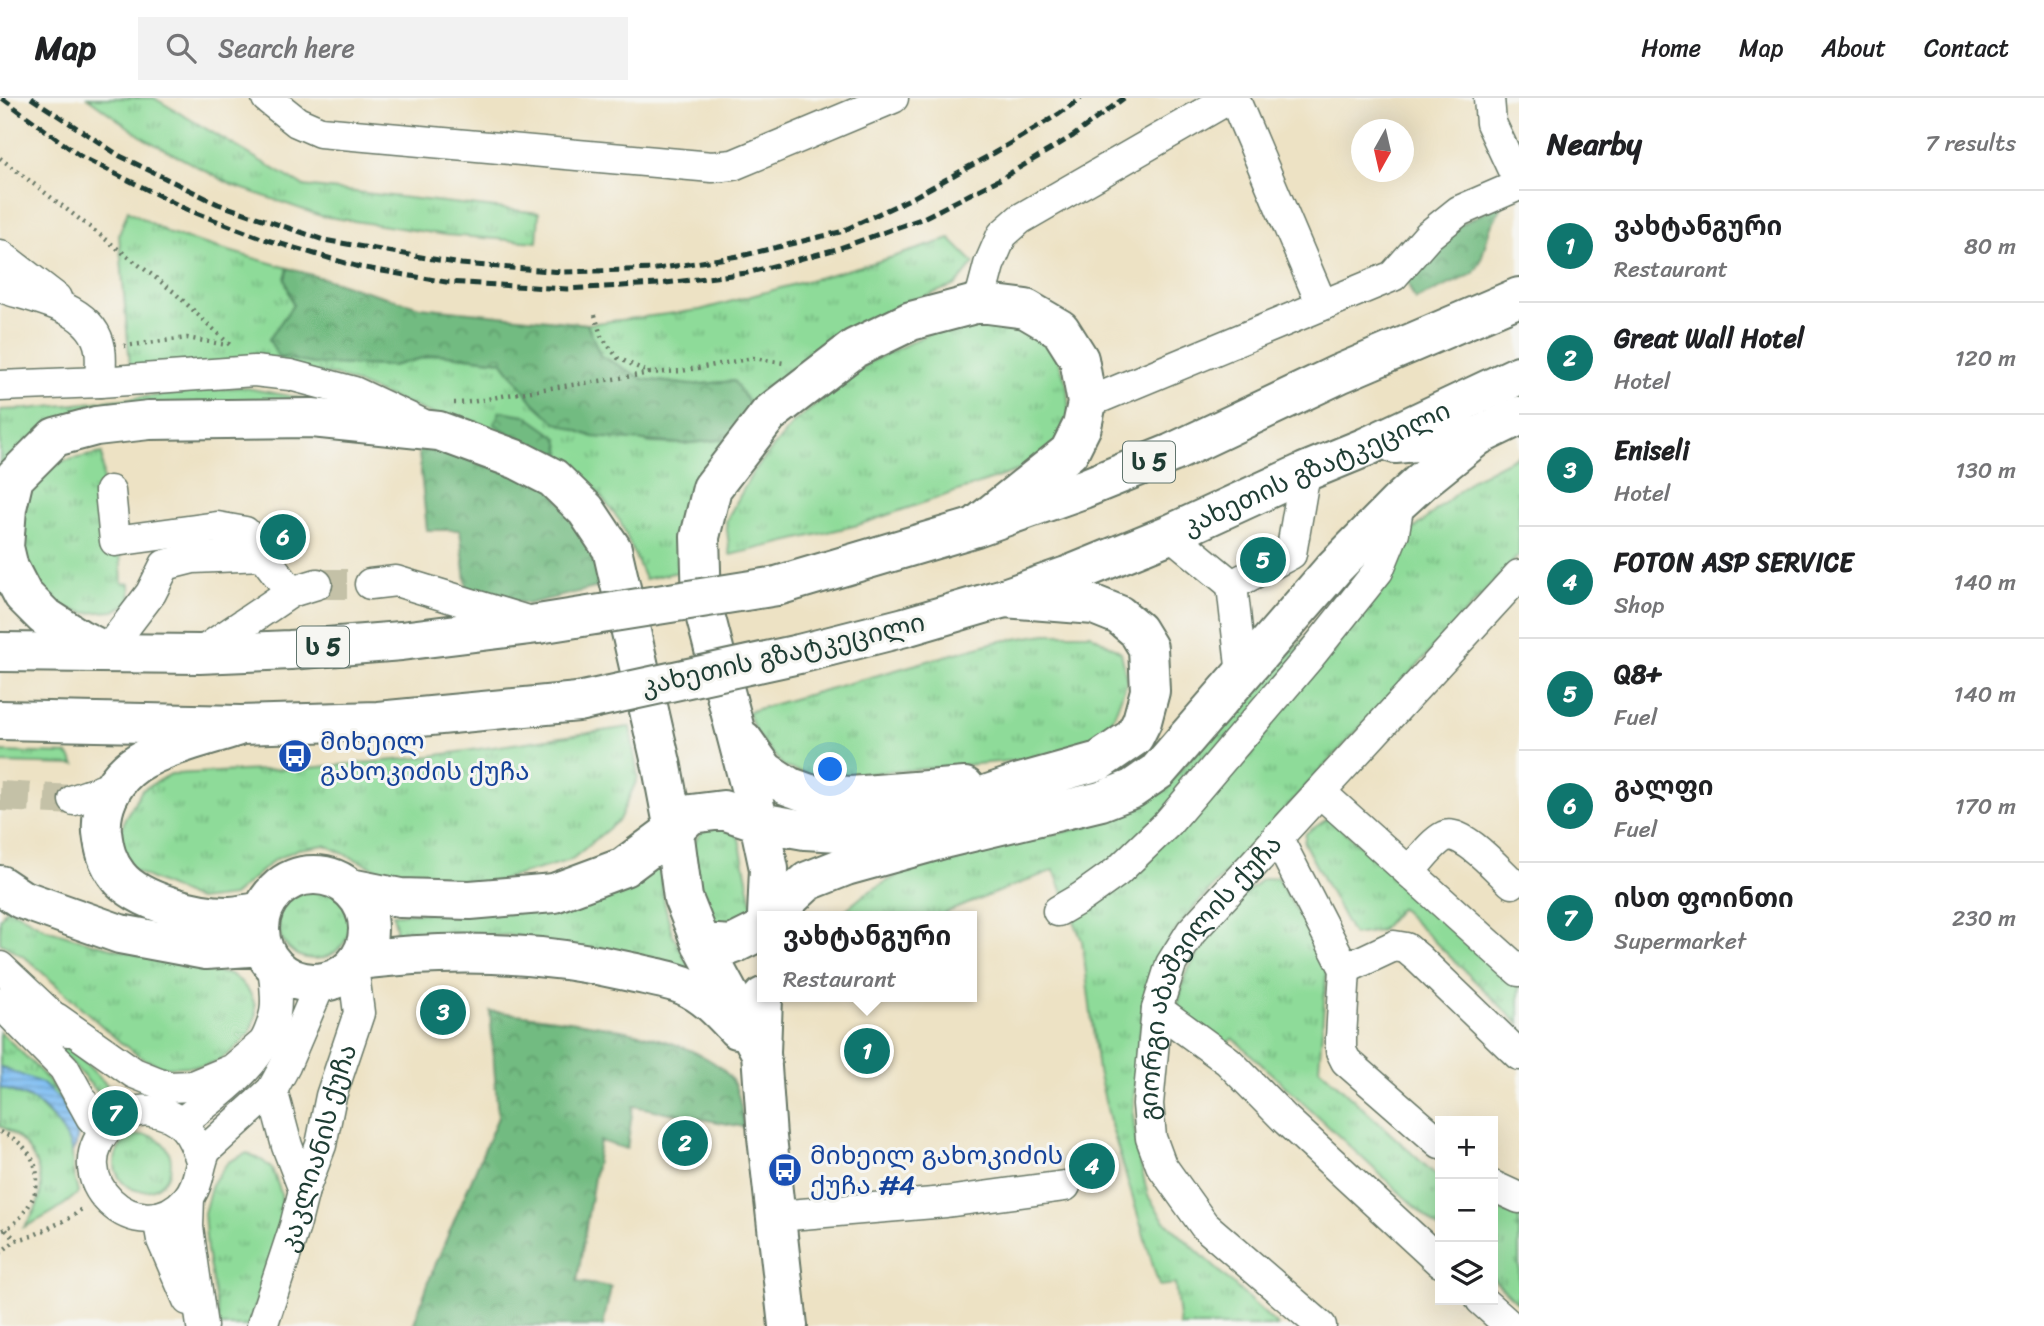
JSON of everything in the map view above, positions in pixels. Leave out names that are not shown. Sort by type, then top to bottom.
[{"type":"main road","name":"ს 5","points":[[0,652],[199,654],[401,641],[538,624],[778,586],[976,527],[1083,489],[1172,453],[1339,374],[1515,296]]},
{"type":"main road","points":[[767,911],[769,869],[760,822],[702,603],[700,537],[712,488],[769,414],[855,348],[911,321],[979,303],[1026,309],[1060,329],[1079,359],[1087,402],[1082,426],[1069,452],[976,527]]},
{"type":"main road","name":"კახეთის გზატკეცილი","points":[[0,720],[241,725],[378,721],[578,702],[799,654],[905,627],[1067,576],[1170,534],[1366,447],[1519,375]]},
{"type":"main road","points":[[778,911],[808,881],[846,866],[947,838],[1101,801],[1132,789],[1158,771],[1334,568],[1399,502],[1478,436],[1519,416]]},
{"type":"main road","points":[[106,652],[78,638],[44,615],[23,596],[9,568],[4,547],[7,508],[14,478],[55,437],[96,426],[149,420],[312,418],[439,431],[518,460],[553,478],[586,510],[612,549],[659,753],[674,830],[683,898],[701,943],[761,1053]]},
{"type":"main road","points":[[1366,447],[1478,436]]},
{"type":"main road","points":[[350,888],[400,898],[470,900],[554,894],[624,867],[691,814],[723,810],[760,822],[805,830],[840,832],[913,820],[1020,783],[1098,761],[1134,737],[1142,721],[1150,691],[1148,649],[1137,630],[1119,615],[1094,606],[1004,597]]},
{"type":"main road","points":[[241,725],[156,753],[128,770],[114,786],[104,807],[102,828],[105,854],[119,878],[135,890],[152,899],[206,915],[231,916],[266,941],[287,975],[303,982],[407,954],[506,953],[602,965],[682,985],[709,1000],[761,1053]]},
{"type":"main road","points":[[736,731],[765,771],[788,786],[810,794],[851,796],[1020,783]]},
{"type":"main road","points":[[813,911],[817,905],[868,872],[923,846]]},
{"type":"main road","points":[[266,941],[271,896],[284,884],[300,876],[318,874],[335,878],[350,888],[362,902],[368,918],[368,936],[344,970]]},
{"type":"main road","points":[[0,885],[22,899],[120,934],[206,950],[266,941]]},
{"type":"main road","points":[[701,943],[732,945],[757,932]]},
{"type":"main road","points":[[763,1002],[761,1053],[766,1137],[788,1326]]},
{"type":"main road","points":[[761,1053],[773,1002]]},
{"type":"street","points":[[267,98],[297,122],[320,132],[712,167],[733,165],[893,98]]},
{"type":"street","points":[[979,303],[989,265],[1002,235],[1020,219],[1232,98],[1322,305]]},
{"type":"street","points":[[1087,402],[1392,276],[1429,234],[1458,211],[1519,184],[1490,110]]},
{"type":"street","points":[[0,255],[91,326],[100,348],[100,382]]},
{"type":"street","points":[[0,287],[73,311]]},
{"type":"street","points":[[0,386],[254,371],[290,375],[354,392],[439,431]]},
{"type":"street","points":[[1291,554],[1305,472]]},
{"type":"street","points":[[110,491],[115,541],[217,527],[245,532],[263,555],[304,588],[199,654]]},
{"type":"street","points":[[1058,911],[1117,872],[1168,823],[1311,655],[1378,571],[1394,532],[1399,502]]},
{"type":"street","points":[[1170,534],[1232,585],[1242,675]]},
{"type":"street","points":[[106,652],[151,593],[165,565],[163,535]]},
{"type":"street","points":[[1232,585],[1291,554],[1305,555],[1334,568]]},
{"type":"street","points":[[165,565],[193,558],[263,555]]},
{"type":"street","name":"გიორგი აბაშვილის ქუჩა","points":[[1321,1326],[1204,1226],[1161,1165],[1151,1138],[1148,1104],[1157,1009],[1171,964],[1191,932],[1519,575]]},
{"type":"street","points":[[369,584],[396,581],[538,624]]},
{"type":"street","points":[[74,800],[114,786]]},
{"type":"street","points":[[1320,792],[1519,971]]},
{"type":"street","points":[[1409,872],[1446,835],[1465,841],[1512,883]]},
{"type":"street","points":[[1277,837],[1345,969],[1341,1051],[1346,1061],[1435,1139]]},
{"type":"street","points":[[173,1119],[249,1068],[266,1041],[276,1011],[266,941]]},
{"type":"street","points":[[1345,969],[1394,946],[1406,948],[1519,1055]]},
{"type":"street","points":[[0,967],[55,1018],[122,1087],[173,1119],[193,1138],[201,1160]]},
{"type":"street","points":[[173,1119],[149,1111],[132,1112],[116,1120],[104,1131],[96,1144],[94,1175],[99,1189],[109,1203],[124,1213],[141,1218],[158,1217],[181,1206],[196,1186],[201,1160],[206,1150],[272,1090],[344,970]]},
{"type":"street","name":"კაკლიანის ქუჩა","points":[[262,1326],[304,1190],[321,1145],[331,1096],[359,1013],[344,970]]},
{"type":"street","points":[[0,1003],[64,1068],[91,1117],[104,1131]]},
{"type":"street","points":[[1157,1009],[1228,1061],[1285,1119],[1435,1257]]},
{"type":"street","points":[[55,1018],[134,1073],[169,1087],[192,1086],[233,1069],[266,1041]]},
{"type":"street","points":[[272,1090],[287,1146],[304,1190]]},
{"type":"street","points":[[225,1133],[257,1130],[274,1134],[287,1146]]},
{"type":"street","points":[[777,1216],[946,1202],[1065,1186]]},
{"type":"street","points":[[1498,1188],[1519,1198]]},
{"type":"street","points":[[189,1197],[188,1227],[201,1326]]},
{"type":"street","points":[[158,1217],[162,1240],[201,1326]]},
{"type":"street","points":[[1487,1305],[1510,1326]]},
{"type":"path","points":[[0,158],[174,292],[254,371]]},
{"type":"path","points":[[595,315],[601,336],[618,358],[650,373],[681,371],[753,358],[784,363],[806,386]]},
{"type":"path","points":[[0,1132],[12,1136],[29,1152],[38,1173],[36,1190],[29,1206],[19,1219],[3,1230],[16,1240]]},
{"type":"path","points":[[0,1253],[16,1240],[32,1236],[72,1217],[85,1207]]},
{"type":"green space","points":[[88,98],[154,98],[303,186],[539,213],[537,242],[446,235],[321,216],[232,185],[145,139]]},
{"type":"green space","points":[[1505,201],[1490,228],[1480,263],[1473,274],[1415,300],[1406,280],[1460,225]]},
{"type":"green space","points":[[128,210],[170,234],[288,268],[285,279],[293,305],[269,339],[392,366],[438,354],[502,361],[534,403],[650,443],[682,444],[736,438],[688,570],[645,579],[620,521],[591,484],[515,447],[335,375],[130,366],[119,235]]},
{"type":"green space","points":[[950,239],[974,263],[956,285],[898,306],[820,348],[755,412],[733,381],[690,385],[643,379],[600,355],[587,324],[700,310]]},
{"type":"green space","points":[[288,268],[420,307],[587,324],[600,355],[643,379],[690,385],[734,381],[755,412],[736,438],[682,444],[593,437],[555,422],[534,403],[502,361],[438,354],[392,366],[313,364],[278,357],[269,339],[293,305],[285,279]]},
{"type":"green space","points":[[977,321],[1023,323],[1055,349],[1067,385],[1070,426],[1055,458],[858,525],[730,555],[726,521],[753,472],[794,422],[870,362],[932,332]]},
{"type":"green space","points":[[241,387],[327,403],[154,408],[0,475],[0,410]]},
{"type":"green space","points":[[500,411],[525,415],[558,438],[561,453],[534,447],[494,424]]},
{"type":"green space","points":[[418,444],[548,485],[594,547],[603,586],[528,604],[467,589],[460,530],[427,530]]},
{"type":"green space","points":[[102,453],[105,545],[120,553],[122,583],[130,584],[131,602],[114,611],[86,613],[68,609],[46,598],[30,581],[15,527],[32,480],[63,461]]},
{"type":"green space","points":[[1519,455],[1519,555],[1187,915],[1158,955],[1147,986],[1137,1053],[1133,1115],[1137,1149],[1148,1196],[1164,1220],[1278,1326],[1180,1326],[1175,1284],[1159,1286],[1111,1125],[1098,1071],[1082,941],[1054,870],[950,911],[844,911],[865,894],[900,874],[1085,827],[1126,813],[1172,779],[1393,547],[1473,479]]},
{"type":"green space","points":[[1046,634],[1090,634],[1121,652],[1127,681],[1114,716],[1102,736],[1079,750],[1042,758],[821,778],[784,767],[758,736],[747,712],[995,642]]},
{"type":"green space","points":[[630,727],[638,777],[619,820],[571,860],[494,882],[429,887],[383,872],[325,845],[298,849],[274,860],[233,896],[198,900],[132,870],[120,839],[125,818],[142,790],[171,774],[308,768],[417,758]]},
{"type":"green space","points":[[0,752],[68,754],[75,765],[0,763]]},
{"type":"green space","points":[[1329,818],[1519,984],[1519,1024],[1400,908],[1380,931],[1353,935],[1304,843],[1306,833]]},
{"type":"green space","points":[[718,827],[734,832],[739,839],[752,904],[752,913],[727,933],[706,921],[693,847],[702,832]]},
{"type":"green space","points":[[659,860],[664,901],[672,934],[692,971],[508,935],[395,943],[393,914],[564,906],[603,897]]},
{"type":"green space","points":[[1277,877],[1327,964],[1319,1068],[1435,1174],[1435,1225],[1233,1038],[1221,1048],[1177,1009],[1185,975],[1222,914],[1261,880]]},
{"type":"green space","points":[[314,887],[334,893],[344,903],[350,923],[344,943],[334,953],[314,959],[294,953],[284,943],[278,923],[284,903],[294,893]]},
{"type":"green space","points":[[7,907],[46,929],[92,943],[183,966],[232,975],[250,993],[255,1005],[256,1016],[249,1034],[218,1061],[202,1066],[164,1067],[144,1059],[121,1043],[26,958],[0,943],[0,919]]},
{"type":"green space","points":[[0,982],[18,995],[111,1089],[102,1097],[15,1000],[0,989]]},
{"type":"green space","points":[[490,1011],[585,1023],[660,1039],[692,1051],[718,1066],[736,1088],[744,1127],[633,1106],[627,1149],[600,1141],[577,1282],[611,1287],[603,1326],[413,1326],[431,1275],[498,1117]]},
{"type":"green space","points":[[0,1032],[55,1089],[78,1132],[60,1100],[0,1067]]},
{"type":"green space","points":[[0,1087],[35,1101],[56,1122],[69,1140],[72,1152],[78,1193],[52,1212],[24,1227],[35,1211],[40,1196],[39,1172],[20,1140],[0,1126]]},
{"type":"green space","points":[[143,1135],[154,1137],[163,1143],[169,1152],[169,1174],[163,1183],[154,1189],[143,1191],[132,1189],[123,1183],[117,1174],[115,1163],[117,1152],[123,1143],[132,1137]]},
{"type":"green space","points":[[247,1153],[272,1169],[281,1193],[283,1215],[270,1267],[248,1326],[220,1326],[207,1251],[204,1213],[212,1184],[228,1162]]},
{"type":"green space","points":[[1498,1210],[1519,1215],[1519,1304],[1498,1284]]},
{"type":"water","points":[[0,1067],[42,1083],[60,1100],[78,1132],[72,1152],[63,1131],[42,1107],[28,1097],[0,1087]]},
{"type":"tunnel","points":[[317,584],[370,584]]},
{"type":"tunnel","points":[[0,796],[74,800]]},
{"type":"railway","points":[[2,98],[80,156],[188,210],[264,239],[359,267],[446,282],[567,289],[658,284],[747,273],[837,249],[921,219],[1002,178],[1073,136],[1124,98]]},
{"type":"railway","points":[[31,98],[120,156],[218,204],[324,240],[461,264],[563,272],[657,269],[745,255],[840,232],[912,198],[994,153],[1081,98]]},
{"type":"place","name":"გალფი","points":[[283,537]]},
{"type":"place","name":"Q8+","points":[[1263,560]]},
{"type":"place","name":"მიხეილ გახოკიძის ქუჩა","points":[[295,756]]},
{"type":"place","name":"Eniseli","points":[[443,1012]]},
{"type":"place","name":"ვახტანგური","points":[[867,1051]]},
{"type":"place","name":"ისთ ფოინთი","points":[[115,1113]]},
{"type":"place","name":"Great Wall Hotel","points":[[685,1143]]},
{"type":"place","name":"FOTON ASP SERVICE","points":[[1092,1166]]},
{"type":"place","name":"მიხეილ გახოკიძის ქუჩა #4","points":[[785,1170]]}]
